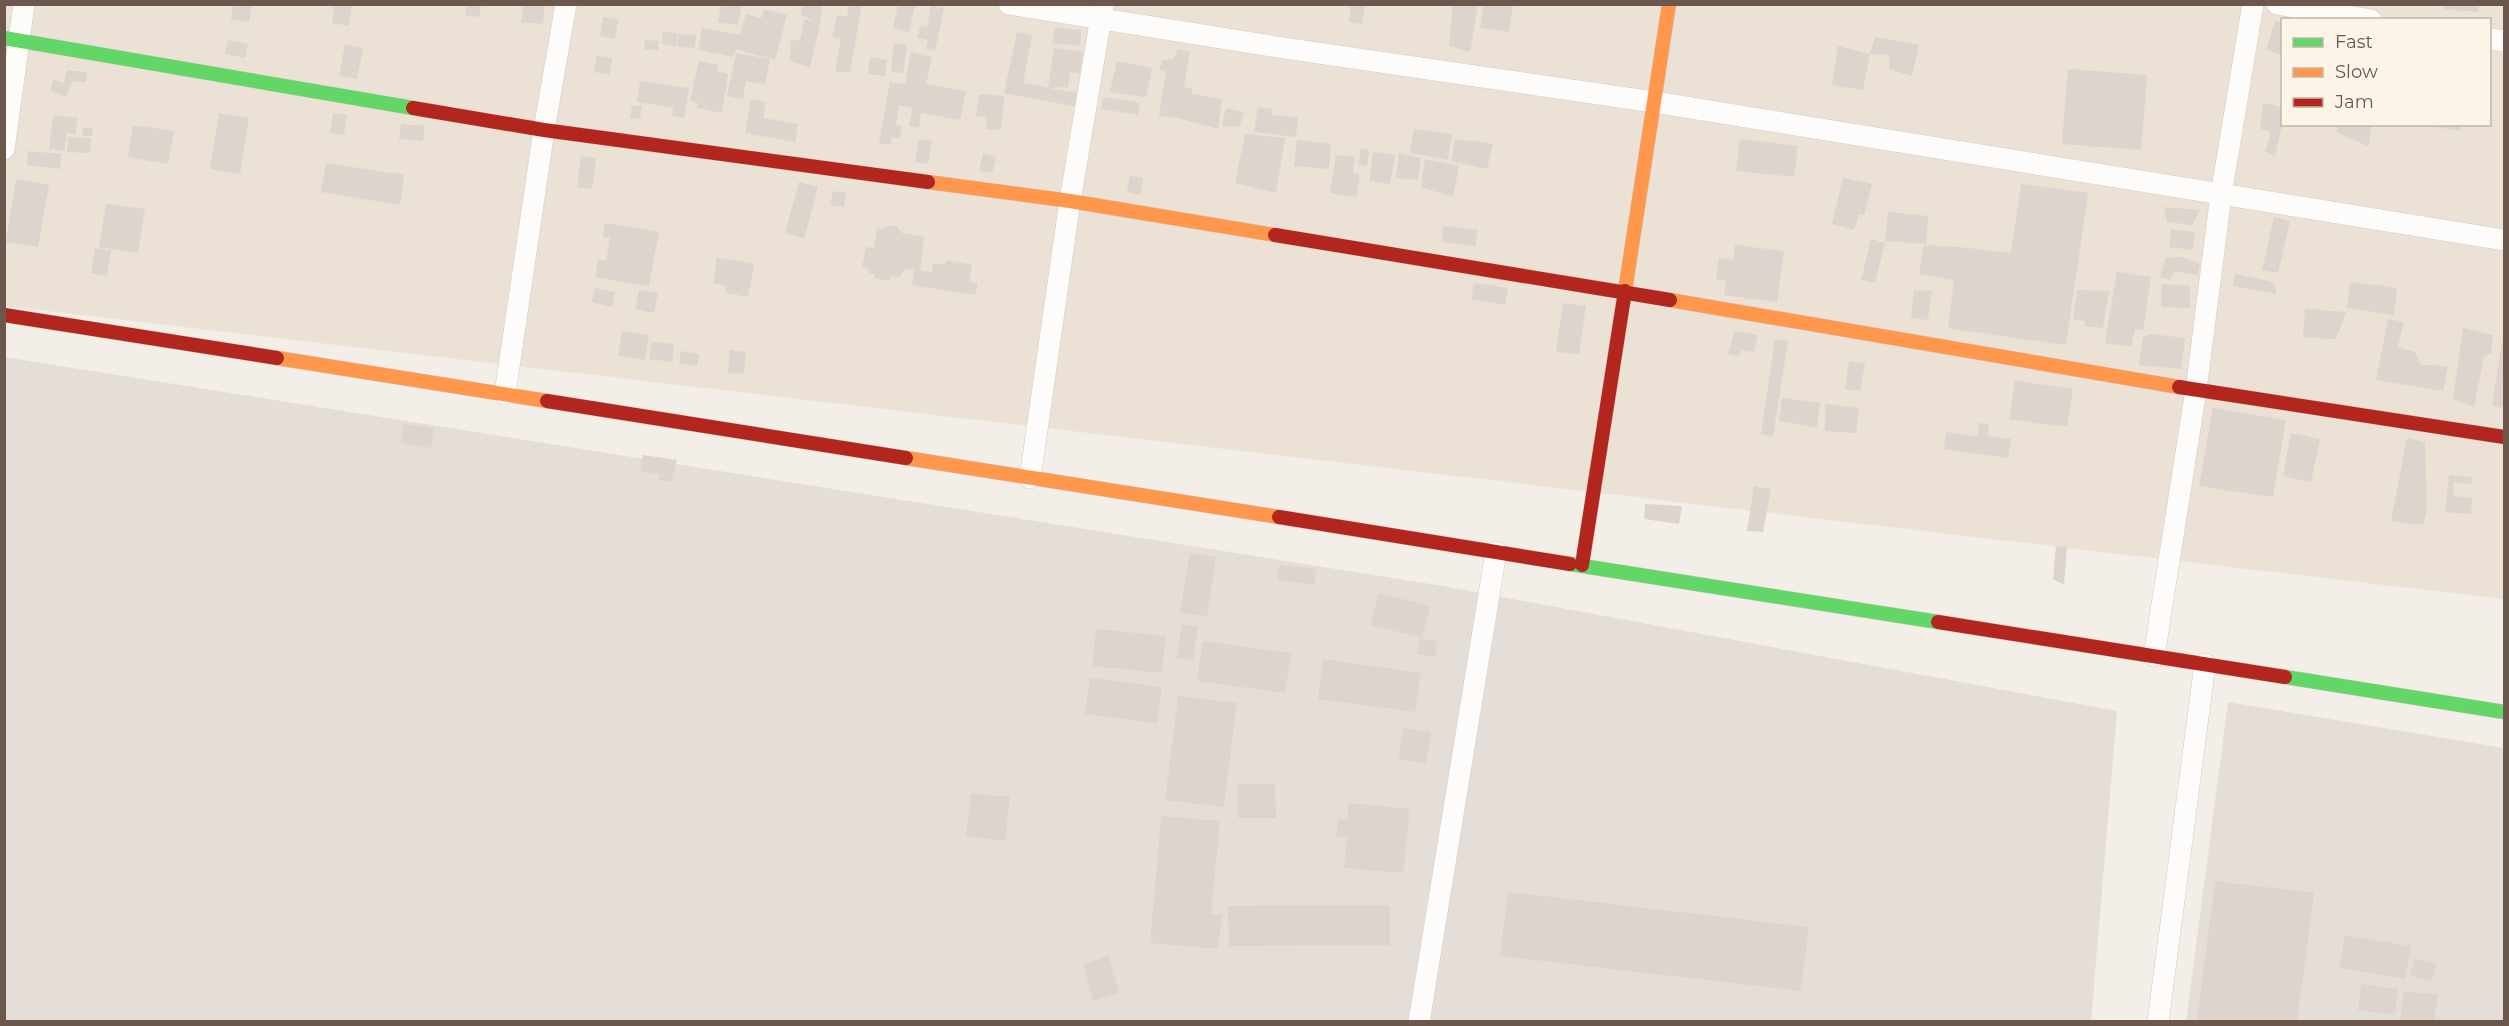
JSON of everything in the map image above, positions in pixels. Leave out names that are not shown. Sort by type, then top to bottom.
[{"type":"street","points":[[4,149],[12,39],[24,4]]},
{"type":"street","points":[[505,394],[544,130],[566,4]]},
{"type":"street","points":[[1009,4],[1102,12],[1277,47],[1654,102],[2505,240]]},
{"type":"street","points":[[1582,566],[1669,4]]},
{"type":"street","points":[[2154,656],[2196,390],[2221,195],[2253,4]]},
{"type":"street","points":[[2277,4],[2359,18]]},
{"type":"street","points":[[1030,478],[1070,201],[1102,12]]},
{"type":"street","points":[[12,39],[544,130],[1070,201],[1624,292],[2196,390],[2505,436]]},
{"type":"street","points":[[4,315],[2505,712]]},
{"type":"street","points":[[1419,1022],[1496,552]]},
{"type":"street","points":[[2158,1022],[2205,664]]},
{"type":"shaded area","points":[[5,5],[2504,5],[2504,599],[5,306]]},
{"type":"shaded area","points":[[4,357],[1443,586],[2117,711],[2091,1021],[5,1021]]},
{"type":"shaded area","points":[[2228,702],[2504,748],[2504,1021],[2186,1022]]},
{"type":"building","points":[[233,4],[252,4],[249,22],[231,19]]},
{"type":"building","points":[[335,4],[352,4],[349,26],[332,23]]},
{"type":"building","points":[[467,4],[481,4],[479,17],[465,15]]},
{"type":"building","points":[[524,4],[545,4],[543,24],[521,22]]},
{"type":"building","points":[[721,4],[742,4],[738,25],[718,22]]},
{"type":"building","points":[[803,4],[822,4],[820,24],[801,15]]},
{"type":"building","points":[[849,4],[862,4],[850,73],[835,71],[841,39],[832,37],[837,15],[847,17]]},
{"type":"building","points":[[898,4],[915,6],[909,32],[893,28]]},
{"type":"building","points":[[1351,4],[1365,4],[1362,24],[1349,22]]},
{"type":"building","points":[[1453,4],[1478,4],[1470,52],[1449,46]]},
{"type":"building","points":[[1484,4],[1513,4],[1509,32],[1480,28]]},
{"type":"building","points":[[2444,4],[2479,4],[2478,12],[2444,9]]},
{"type":"building","points":[[931,6],[944,8],[935,51],[926,49],[928,40],[917,38],[920,26],[927,27]]},
{"type":"building","points":[[764,9],[787,15],[775,60],[736,49],[737,46],[733,57],[698,50],[702,28],[740,35],[746,14],[761,18]]},
{"type":"building","points":[[603,17],[618,19],[615,39],[600,36]]},
{"type":"building","points":[[805,19],[820,24],[810,67],[790,61],[791,41],[800,40]]},
{"type":"building","points":[[2275,21],[2281,23],[2281,55],[2266,50]]},
{"type":"building","points":[[1055,28],[1081,30],[1080,46],[1052,43]]},
{"type":"building","points":[[663,32],[677,33],[676,46],[662,44]]},
{"type":"building","points":[[1017,32],[1032,35],[1023,83],[1086,95],[1083,108],[1004,93]]},
{"type":"building","points":[[678,34],[696,35],[695,48],[677,46]]},
{"type":"building","points":[[1875,37],[1919,45],[1912,76],[1889,69],[1890,55],[1870,54]]},
{"type":"building","points":[[228,40],[248,44],[245,58],[225,54]]},
{"type":"building","points":[[645,40],[659,41],[658,50],[644,49]]},
{"type":"building","points":[[894,43],[907,45],[903,73],[891,72]]},
{"type":"building","points":[[345,45],[363,48],[357,79],[339,76]]},
{"type":"building","points":[[1838,46],[1870,54],[1863,90],[1832,85]]},
{"type":"building","points":[[1054,48],[1083,52],[1080,74],[1070,72],[1068,87],[1048,88]]},
{"type":"building","points":[[1178,49],[1190,52],[1184,87],[1192,89],[1192,94],[1222,99],[1218,129],[1178,118],[1159,116],[1166,72],[1159,70],[1162,60],[1173,59]]},
{"type":"building","points":[[911,52],[932,57],[926,84],[966,91],[960,120],[921,113],[919,128],[909,126],[913,108],[899,105],[896,125],[902,126],[900,138],[892,137],[890,145],[879,143],[890,82],[905,84]]},
{"type":"building","points":[[736,53],[770,59],[765,84],[746,81],[743,99],[727,96]]},
{"type":"building","points":[[597,56],[612,58],[610,75],[594,72]]},
{"type":"building","points":[[870,57],[887,60],[885,76],[868,74]]},
{"type":"building","points":[[699,61],[718,65],[717,71],[728,74],[722,113],[697,108],[698,103],[690,101]]},
{"type":"building","points":[[1117,61],[1152,68],[1146,97],[1110,92]]},
{"type":"building","points":[[2068,69],[2147,75],[2141,150],[2062,144]]},
{"type":"building","points":[[67,70],[87,72],[86,82],[72,81],[66,97],[50,90],[53,80],[64,83]]},
{"type":"building","points":[[640,81],[689,88],[684,118],[672,116],[673,107],[637,102]]},
{"type":"building","points":[[979,94],[1004,96],[1001,130],[986,129],[987,117],[976,116]]},
{"type":"building","points":[[1103,97],[1140,103],[1138,115],[1101,109]]},
{"type":"building","points":[[751,99],[766,102],[763,118],[798,124],[795,142],[745,133]]},
{"type":"building","points":[[2263,103],[2281,107],[2282,126],[2275,156],[2265,152],[2271,133],[2260,128]]},
{"type":"building","points":[[632,106],[642,106],[640,119],[630,118]]},
{"type":"building","points":[[1258,107],[1272,109],[1271,115],[1298,118],[1296,137],[1254,132]]},
{"type":"building","points":[[1226,108],[1244,112],[1239,127],[1222,126]]},
{"type":"building","points":[[219,113],[249,118],[240,174],[210,169]]},
{"type":"building","points":[[333,113],[347,115],[344,135],[330,133]]},
{"type":"building","points":[[53,115],[78,118],[75,134],[67,133],[64,151],[49,149]]},
{"type":"building","points":[[401,124],[425,126],[423,141],[399,139]]},
{"type":"building","points":[[133,125],[174,131],[168,164],[128,157]]},
{"type":"building","points":[[2338,126],[2372,126],[2368,146],[2336,132]]},
{"type":"building","points":[[2429,126],[2461,126],[2460,131]]},
{"type":"building","points":[[83,128],[93,128],[92,136],[83,136]]},
{"type":"building","points":[[1414,129],[1452,134],[1448,160],[1410,153]]},
{"type":"building","points":[[1245,134],[1285,138],[1276,193],[1235,183]]},
{"type":"building","points":[[68,137],[91,138],[90,153],[67,152]]},
{"type":"building","points":[[919,139],[932,141],[928,164],[915,162]]},
{"type":"building","points":[[1455,139],[1493,144],[1487,169],[1451,161]]},
{"type":"building","points":[[1740,139],[1798,146],[1794,177],[1736,171]]},
{"type":"building","points":[[1297,140],[1331,144],[1329,169],[1294,166]]},
{"type":"building","points":[[1361,149],[1369,150],[1367,166],[1358,165]]},
{"type":"building","points":[[28,151],[61,154],[60,169],[27,165]]},
{"type":"building","points":[[1373,152],[1395,155],[1390,184],[1369,181]]},
{"type":"building","points":[[983,153],[996,157],[992,173],[979,171]]},
{"type":"building","points":[[1399,153],[1421,158],[1418,180],[1396,178]]},
{"type":"building","points":[[1336,155],[1355,157],[1353,173],[1360,174],[1356,197],[1330,193]]},
{"type":"building","points":[[581,156],[596,158],[592,189],[577,187]]},
{"type":"building","points":[[1425,159],[1459,166],[1453,197],[1421,187]]},
{"type":"building","points":[[326,163],[404,175],[400,205],[321,192]]},
{"type":"building","points":[[1130,176],[1143,178],[1140,195],[1127,192]]},
{"type":"building","points":[[1843,178],[1872,184],[1864,215],[1859,214],[1854,230],[1832,224]]},
{"type":"building","points":[[16,179],[49,185],[38,247],[6,242]]},
{"type":"building","points":[[799,182],[818,187],[804,239],[785,233]]},
{"type":"building","points":[[2021,184],[2088,193],[2066,345],[1948,328],[1954,280],[1919,274],[1924,245],[2011,253]]},
{"type":"building","points":[[833,191],[846,193],[844,207],[830,205]]},
{"type":"building","points":[[106,204],[145,209],[138,253],[99,247]]},
{"type":"building","points":[[2164,207],[2200,210],[2192,225],[2167,222]]},
{"type":"building","points":[[1888,212],[1928,216],[1926,244],[1885,241]]},
{"type":"building","points":[[2274,217],[2290,221],[2278,273],[2262,270]]},
{"type":"building","points":[[605,223],[659,232],[649,286],[595,277],[598,260],[606,261],[610,238],[603,237]]},
{"type":"building","points":[[887,226],[897,226],[902,233],[924,237],[920,271],[932,272],[933,263],[945,265],[946,260],[972,265],[969,282],[978,283],[975,295],[912,285],[914,270],[904,269],[900,277],[891,276],[890,281],[874,278],[875,274],[869,273],[869,269],[862,267],[866,247],[874,248],[877,228],[883,229]]},
{"type":"building","points":[[1443,226],[1478,230],[1475,246],[1442,242]]},
{"type":"building","points":[[2171,229],[2195,232],[2193,250],[2169,247]]},
{"type":"building","points":[[1871,239],[1885,243],[1875,283],[1861,280]]},
{"type":"building","points":[[1735,245],[1784,251],[1777,302],[1724,295],[1726,281],[1716,279],[1719,258],[1733,260]]},
{"type":"building","points":[[95,248],[111,250],[107,276],[91,273]]},
{"type":"building","points":[[2182,257],[2200,264],[2198,275],[2175,271],[2170,280],[2160,277],[2166,258]]},
{"type":"building","points":[[717,258],[754,264],[748,297],[726,293],[727,286],[713,283]]},
{"type":"building","points":[[2117,272],[2151,277],[2143,330],[2135,329],[2131,347],[2105,343]]},
{"type":"building","points":[[2235,274],[2273,282],[2277,294],[2233,286]]},
{"type":"building","points":[[2350,282],[2397,288],[2394,315],[2347,308]]},
{"type":"building","points":[[1474,283],[1508,288],[1505,305],[1471,299]]},
{"type":"building","points":[[2162,284],[2190,286],[2190,308],[2161,307]]},
{"type":"building","points":[[595,288],[615,292],[612,307],[592,302]]},
{"type":"building","points":[[639,290],[658,293],[654,313],[635,309]]},
{"type":"building","points":[[1914,290],[1932,291],[1928,320],[1911,318]]},
{"type":"building","points":[[2077,290],[2109,291],[2103,328],[2084,326],[2086,321],[2073,319]]},
{"type":"building","points":[[1563,303],[1586,306],[1579,354],[1556,352]]},
{"type":"building","points":[[2305,309],[2346,312],[2336,339],[2303,337]]},
{"type":"building","points":[[2388,319],[2404,322],[2398,347],[2415,352],[2421,365],[2448,366],[2443,391],[2376,380]]},
{"type":"building","points":[[2463,328],[2493,335],[2491,353],[2484,356],[2474,407],[2453,399]]},
{"type":"building","points":[[622,331],[649,335],[645,360],[618,356]]},
{"type":"building","points":[[1735,331],[1758,335],[1754,352],[1742,350],[1739,356],[1728,354]]},
{"type":"building","points":[[2151,334],[2185,338],[2181,369],[2139,365],[2143,337]]},
{"type":"building","points":[[2503,336],[2504,399],[2503,408],[2492,406]]},
{"type":"building","points":[[1775,339],[1788,341],[1773,437],[1761,434]]},
{"type":"building","points":[[652,342],[674,344],[672,362],[649,359]]},
{"type":"building","points":[[730,350],[746,352],[744,374],[728,373]]},
{"type":"building","points":[[681,351],[699,354],[697,366],[679,363]]},
{"type":"building","points":[[1849,361],[1865,363],[1860,391],[1845,389]]},
{"type":"building","points":[[2015,381],[2073,389],[2067,427],[2009,419]]},
{"type":"building","points":[[1782,398],[1820,403],[1817,427],[1779,421]]},
{"type":"building","points":[[1825,404],[1859,408],[1856,433],[1825,431]]},
{"type":"building","points":[[2213,408],[2286,420],[2273,497],[2199,486]]},
{"type":"building","points":[[1979,423],[1989,424],[1988,436],[2011,439],[2008,458],[1944,449],[1946,432],[1977,437]]},
{"type":"building","points":[[403,424],[434,428],[431,448],[401,443]]},
{"type":"building","points":[[2291,433],[2320,439],[2311,482],[2283,476]]},
{"type":"building","points":[[2407,438],[2425,442],[2427,509],[2423,525],[2391,521]]},
{"type":"building","points":[[643,455],[677,460],[672,482],[659,480],[660,474],[640,471]]},
{"type":"building","points":[[2449,475],[2473,477],[2471,484],[2454,482],[2453,496],[2472,498],[2471,514],[2445,512]]},
{"type":"building","points":[[1754,486],[1771,489],[1763,532],[1747,531]]},
{"type":"building","points":[[1645,504],[1682,506],[1679,524],[1644,519]]},
{"type":"building","points":[[2056,546],[2067,547],[2064,585],[2053,579]]},
{"type":"building","points":[[1190,553],[1216,557],[1207,616],[1180,613]]},
{"type":"building","points":[[1279,565],[1316,569],[1315,585],[1277,580]]},
{"type":"building","points":[[1379,593],[1430,606],[1422,638],[1371,625]]},
{"type":"building","points":[[1182,624],[1198,627],[1193,660],[1177,658]]},
{"type":"building","points":[[1096,629],[1166,636],[1162,673],[1092,666]]},
{"type":"building","points":[[1420,639],[1437,641],[1435,657],[1417,654]]},
{"type":"building","points":[[1203,641],[1291,653],[1285,693],[1197,681]]},
{"type":"building","points":[[1323,659],[1421,673],[1415,712],[1318,699]]},
{"type":"building","points":[[1090,678],[1162,687],[1157,723],[1085,714]]},
{"type":"building","points":[[1178,696],[1237,703],[1224,807],[1165,800]]},
{"type":"building","points":[[1403,728],[1431,732],[1426,764],[1398,759]]},
{"type":"building","points":[[1237,784],[1275,784],[1276,818],[1238,818]]},
{"type":"building","points":[[971,793],[1010,797],[1005,841],[966,836]]},
{"type":"building","points":[[1349,803],[1410,809],[1403,873],[1344,868],[1347,837],[1336,837],[1338,819],[1347,820]]},
{"type":"building","points":[[1161,816],[1220,821],[1211,914],[1222,915],[1218,949],[1150,943]]},
{"type":"building","points":[[2215,881],[2314,893],[2297,1022],[2197,1022]]},
{"type":"building","points":[[1508,892],[1809,927],[1801,991],[1500,956]]},
{"type":"building","points":[[1390,905],[1390,945],[1229,946],[1228,906]]},
{"type":"building","points":[[2345,935],[2411,946],[2405,979],[2339,968]]},
{"type":"building","points":[[1109,956],[1119,993],[1093,1001],[1083,964]]},
{"type":"building","points":[[2414,958],[2436,964],[2431,981],[2410,976]]},
{"type":"building","points":[[2361,984],[2398,989],[2395,1015],[2358,1010]]},
{"type":"building","points":[[2404,991],[2438,995],[2434,1022],[2400,1022]]},
{"type":"traffic: fast","points":[[4,38],[413,108]]},
{"type":"traffic: fast","points":[[1570,564],[1938,622]]},
{"type":"traffic: fast","points":[[2285,677],[2504,712]]},
{"type":"traffic: slow","points":[[1625,291],[1669,4]]},
{"type":"traffic: slow","points":[[928,182],[1070,201],[1275,235]]},
{"type":"traffic: slow","points":[[1670,300],[2179,387]]},
{"type":"traffic: slow","points":[[277,358],[547,401]]},
{"type":"traffic: slow","points":[[906,458],[1279,517]]},
{"type":"traffic: jam","points":[[413,108],[544,130],[928,182]]},
{"type":"traffic: jam","points":[[1275,235],[1670,300]]},
{"type":"traffic: jam","points":[[1582,565],[1625,291]]},
{"type":"traffic: jam","points":[[4,315],[277,358]]},
{"type":"traffic: jam","points":[[2179,387],[2504,437]]},
{"type":"traffic: jam","points":[[547,401],[906,458]]},
{"type":"traffic: jam","points":[[1279,517],[1570,564]]},
{"type":"traffic: jam","points":[[1938,622],[2285,677]]}]
